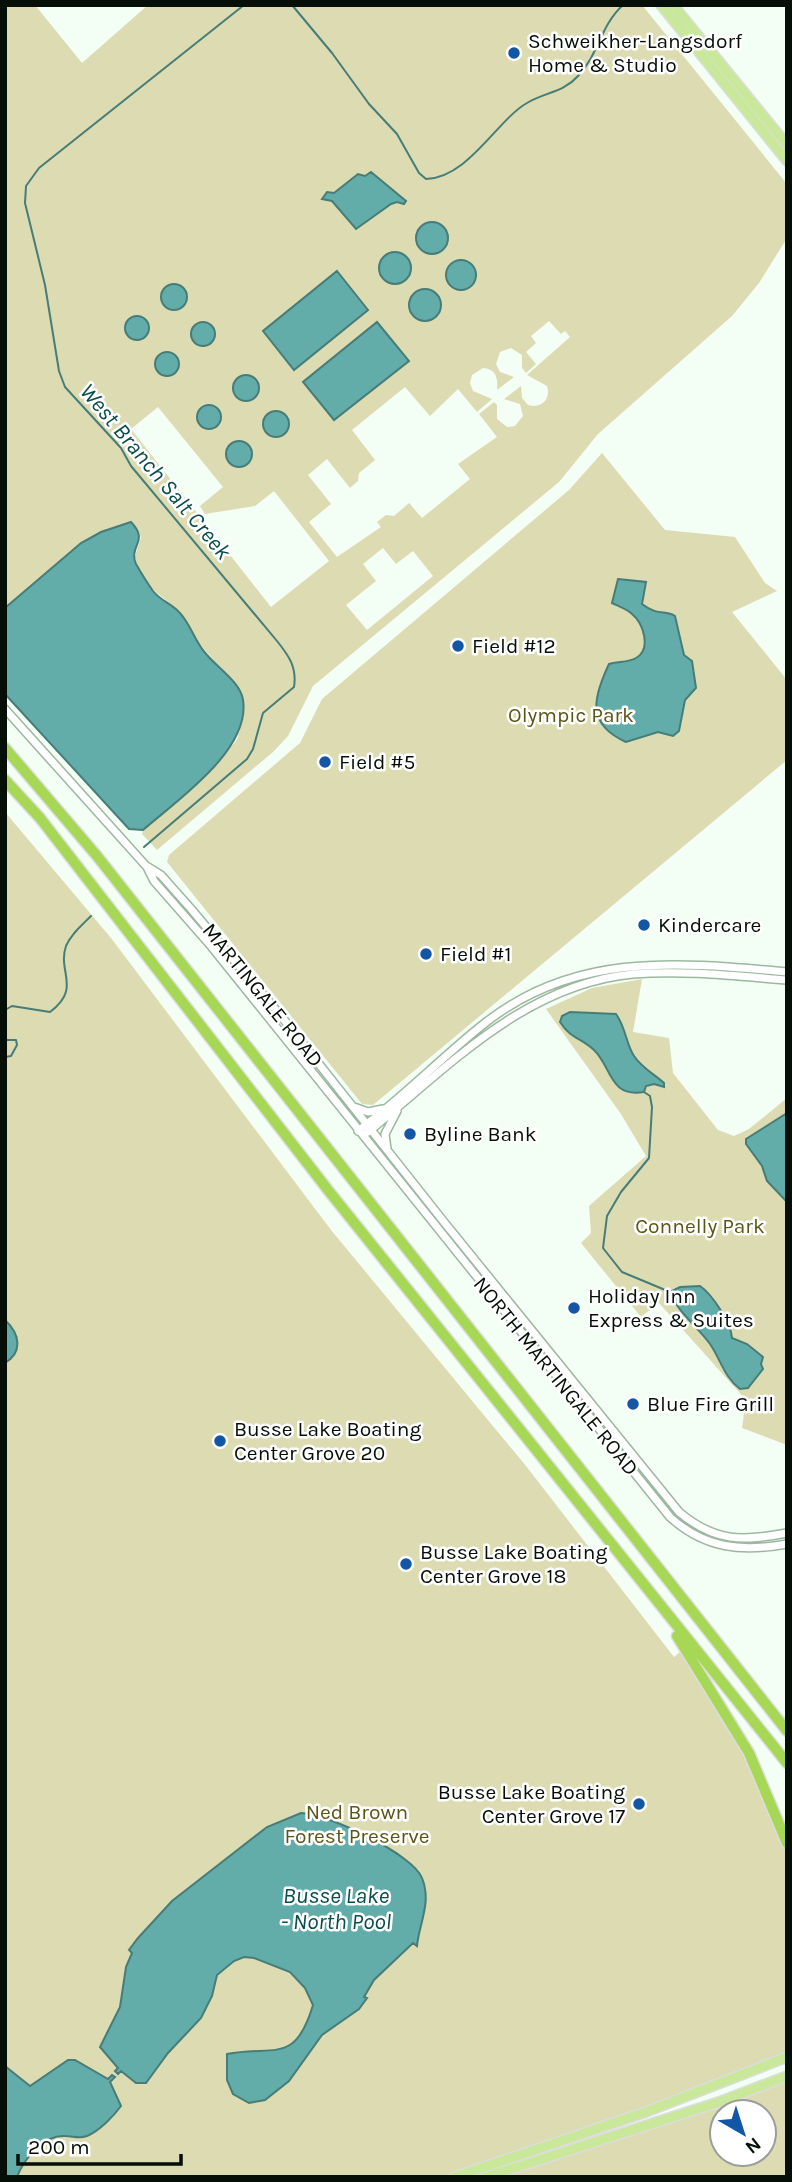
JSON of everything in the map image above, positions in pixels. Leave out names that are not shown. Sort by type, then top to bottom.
[{"type":"highway","points":[[5,748],[97,856],[787,1731]]},
{"type":"highway","points":[[5,779],[40,818],[328,1190],[787,1763]]},
{"type":"highway","points":[[659,1605],[749,1753],[787,1843]]},
{"type":"highway","points":[[760,1698],[787,1719]]},
{"type":"main road","points":[[661,5],[787,162]]},
{"type":"main road","points":[[673,5],[787,145]]},
{"type":"main road","points":[[455,2177],[646,2112],[787,2057]]},
{"type":"main road","points":[[486,2177],[719,2102],[787,2076]]},
{"type":"street","name":"MARTINGALE ROAD","points":[[5,709],[147,867],[154,881],[219,955],[360,1134]]},
{"type":"street","name":"MARTINGALE ROAD","points":[[147,867],[161,875],[211,932],[369,1127]]},
{"type":"street","points":[[369,1127],[482,1025],[527,997],[581,975],[655,963],[787,972]]},
{"type":"street","points":[[360,1134],[400,1106],[472,1045],[522,1010],[556,993],[589,982],[634,974],[677,973],[787,980]]},
{"type":"street","points":[[387,1150],[385,1134],[400,1106]]},
{"type":"street","points":[[353,1107],[369,1112],[387,1108]]},
{"type":"street","name":"NORTH MARTINGALE ROAD","points":[[369,1127],[680,1512],[700,1527],[721,1536],[751,1539],[787,1533]]},
{"type":"street","name":"NORTH MARTINGALE ROAD","points":[[360,1134],[670,1517],[692,1534],[718,1546],[754,1549],[787,1544]]},
{"type":"green space","points":[[5,5],[35,5],[82,63],[148,5],[642,5],[787,184],[787,238],[759,283],[732,316],[598,434],[559,482],[313,686],[288,736],[273,752],[157,850],[142,834],[143,830],[206,774],[237,740],[243,719],[243,701],[234,683],[194,638],[177,609],[152,589],[137,565],[135,556],[141,537],[138,530],[101,532],[81,543],[5,608]],"holes":[[[431,222],[444,228],[448,238],[444,248],[424,251],[416,239],[426,223]],[[407,258],[411,267],[400,283],[390,283],[382,278],[380,262]],[[428,289],[437,295],[438,313],[430,319],[416,318],[410,310]],[[549,321],[561,334],[565,331],[570,337],[527,375],[547,386],[548,395],[544,402],[537,406],[528,405],[522,398],[521,386],[504,399],[520,404],[523,416],[515,426],[507,427],[497,419],[497,405],[494,402],[479,414],[497,437],[458,464],[470,479],[422,518],[409,503],[394,516],[386,515],[377,522],[381,527],[337,557],[309,522],[331,504],[308,475],[327,459],[350,488],[358,481],[359,473],[375,460],[352,430],[405,387],[430,416],[458,389],[477,412],[492,399],[473,391],[470,383],[472,375],[483,368],[491,370],[497,378],[497,390],[514,377],[500,372],[496,364],[500,352],[511,348],[522,355],[522,368],[526,373],[536,364],[526,352],[536,343],[531,336]],[[167,351],[177,358],[179,366],[165,376],[154,366],[159,354]],[[158,407],[223,487],[200,506],[205,514],[255,506],[274,491],[329,561],[271,607],[131,429]],[[383,548],[396,564],[413,551],[433,576],[367,630],[346,605],[376,581],[363,564]]]},
{"type":"green space","name":"Olympic Park","points":[[602,453],[665,530],[735,537],[765,583],[777,591],[732,612],[787,680],[787,760],[373,1105],[362,1104],[167,862],[169,855],[300,743],[322,699],[569,490]]},
{"type":"green space","name":"Ned Brown Forest Preserve","points":[[5,812],[111,938],[331,1230],[526,1466],[674,1657],[685,1648],[749,1753],[787,1843],[787,2057],[455,2177],[5,2177]]},
{"type":"green space","name":"Connelly Park","points":[[642,979],[633,1032],[669,1038],[673,1073],[718,1130],[734,1136],[749,1129],[787,1098],[787,1445],[742,1428],[746,1400],[659,1303],[641,1317],[581,1243],[591,1233],[589,1206],[646,1156],[621,1114],[546,1009],[592,988]]},
{"type":"green space","points":[[787,2076],[787,2177],[486,2177],[708,2103],[708,2168],[778,2168],[778,2098],[721,2098]]},
{"type":"water","points":[[371,172],[406,201],[404,204],[391,204],[356,229],[332,201],[322,199],[327,192],[334,193],[358,174],[365,176]]},
{"type":"water","points":[[432,222],[443,227],[448,238],[443,249],[432,254],[421,249],[416,238],[421,227]]},
{"type":"water","points":[[395,252],[406,257],[411,268],[406,279],[395,284],[384,279],[379,268],[384,257]]},
{"type":"water","points":[[461,260],[472,264],[476,275],[472,286],[461,290],[450,286],[446,275],[450,264]]},
{"type":"water","points":[[337,271],[368,310],[294,370],[263,331]]},
{"type":"water","points":[[174,284],[183,288],[187,297],[183,306],[174,310],[165,306],[161,297],[165,288]]},
{"type":"water","points":[[425,289],[436,294],[441,305],[436,316],[425,321],[414,316],[409,305],[414,294]]},
{"type":"water","points":[[137,316],[146,319],[149,328],[146,337],[137,340],[128,337],[125,328],[128,319]]},
{"type":"water","points":[[203,322],[212,325],[215,334],[212,343],[203,346],[194,343],[191,334],[194,325]]},
{"type":"water","points":[[377,322],[409,361],[334,420],[303,382]]},
{"type":"water","points":[[167,352],[176,355],[179,364],[176,373],[167,376],[158,373],[155,364],[158,355]]},
{"type":"water","points":[[246,375],[255,379],[259,388],[255,397],[246,401],[237,397],[233,388],[237,379]]},
{"type":"water","points":[[209,405],[218,408],[221,417],[218,426],[209,429],[200,426],[197,417],[200,408]]},
{"type":"water","points":[[276,411],[285,415],[289,424],[285,433],[276,437],[267,433],[263,424],[267,415]]},
{"type":"water","points":[[239,441],[248,445],[252,454],[248,463],[239,467],[230,463],[226,454],[230,445]]},
{"type":"water","points":[[131,522],[139,534],[134,558],[144,578],[156,594],[182,616],[203,650],[234,682],[243,700],[242,719],[224,755],[191,789],[143,830],[129,829],[5,694],[5,608],[81,543],[101,532]]},
{"type":"water","points":[[618,579],[646,582],[642,604],[675,616],[684,655],[692,661],[696,688],[685,700],[679,731],[673,736],[658,732],[626,742],[604,727],[599,718],[596,709],[599,688],[609,664],[636,658],[644,649],[645,642],[636,618],[612,603]]},
{"type":"water","points":[[570,1012],[616,1014],[634,1056],[664,1083],[664,1087],[654,1084],[646,1086],[644,1092],[633,1093],[618,1086],[594,1050],[560,1022],[562,1016]]},
{"type":"water","points":[[787,1113],[787,1202],[767,1181],[762,1166],[746,1144],[746,1139]]},
{"type":"water","points":[[700,1286],[720,1309],[732,1338],[747,1344],[763,1357],[763,1369],[748,1388],[740,1389],[730,1379],[710,1344],[673,1300],[670,1292],[680,1287]]},
{"type":"water","points":[[5,1320],[14,1331],[17,1348],[11,1359],[5,1363]]},
{"type":"water","name":"Busse Lake - North Pool","points":[[301,1813],[329,1820],[368,1836],[415,1868],[422,1878],[426,1896],[417,1946],[413,1943],[374,1980],[359,2009],[322,2035],[289,2081],[265,2100],[249,2103],[233,2094],[227,2080],[227,2054],[281,2049],[291,2044],[299,2037],[313,2005],[305,1988],[290,1972],[254,1958],[244,1957],[234,1961],[217,1975],[212,1996],[201,2018],[168,2053],[146,2083],[136,2083],[121,2071],[118,2074],[115,2071],[118,2068],[100,2047],[120,2007],[126,1967],[132,1953],[129,1950],[172,1901],[267,1827]]},
{"type":"water","points":[[68,2060],[75,2060],[108,2079],[112,2075],[115,2077],[110,2082],[121,2106],[106,2123],[87,2136],[49,2139],[29,2156],[17,2177],[5,2177],[5,2066],[30,2086]]},
{"type":"waterway","name":"West Branch Salt Creek","points":[[144,847],[247,759],[253,749],[263,713],[294,687],[294,673],[288,657],[277,641],[131,466],[121,448],[65,387],[59,371],[45,285],[25,203],[26,186],[39,168],[244,5]]},
{"type":"waterway","name":"West Branch Salt Creek","points":[[292,5],[332,53],[369,104],[397,134],[419,173],[426,179],[455,169],[469,159],[516,111],[534,99],[572,82],[591,59],[609,22],[623,5]]},
{"type":"waterway","name":"West Branch Salt Creek","points":[[5,1010],[12,1006],[50,1012],[60,1003],[67,987],[64,964],[66,946],[91,916]]},
{"type":"waterway","name":"West Branch Salt Creek","points":[[5,1040],[16,1040],[17,1045],[11,1056],[5,1057]]},
{"type":"waterway","points":[[644,1092],[650,1096],[652,1107],[649,1158],[621,1192],[607,1216],[603,1248],[622,1272],[670,1292]]},
{"type":"place","name":"Schweikher-Langsdorf Home & Studio","points":[[514,53]]},
{"type":"place","name":"Field #12","points":[[458,646]]},
{"type":"place","name":"Field #5","points":[[325,762]]},
{"type":"place","name":"Kindercare","points":[[644,925]]},
{"type":"place","name":"Field #1","points":[[426,954]]},
{"type":"place","name":"Byline Bank","points":[[410,1134]]},
{"type":"place","name":"Holiday Inn Express & Suites","points":[[574,1308]]},
{"type":"place","name":"Blue Fire Grill","points":[[633,1404]]},
{"type":"place","name":"Busse Lake Boating Center Grove 20","points":[[220,1441]]},
{"type":"place","name":"Busse Lake Boating Center Grove 18","points":[[406,1564]]},
{"type":"place","name":"Busse Lake Boating Center Grove 17","points":[[639,1804]]}]
